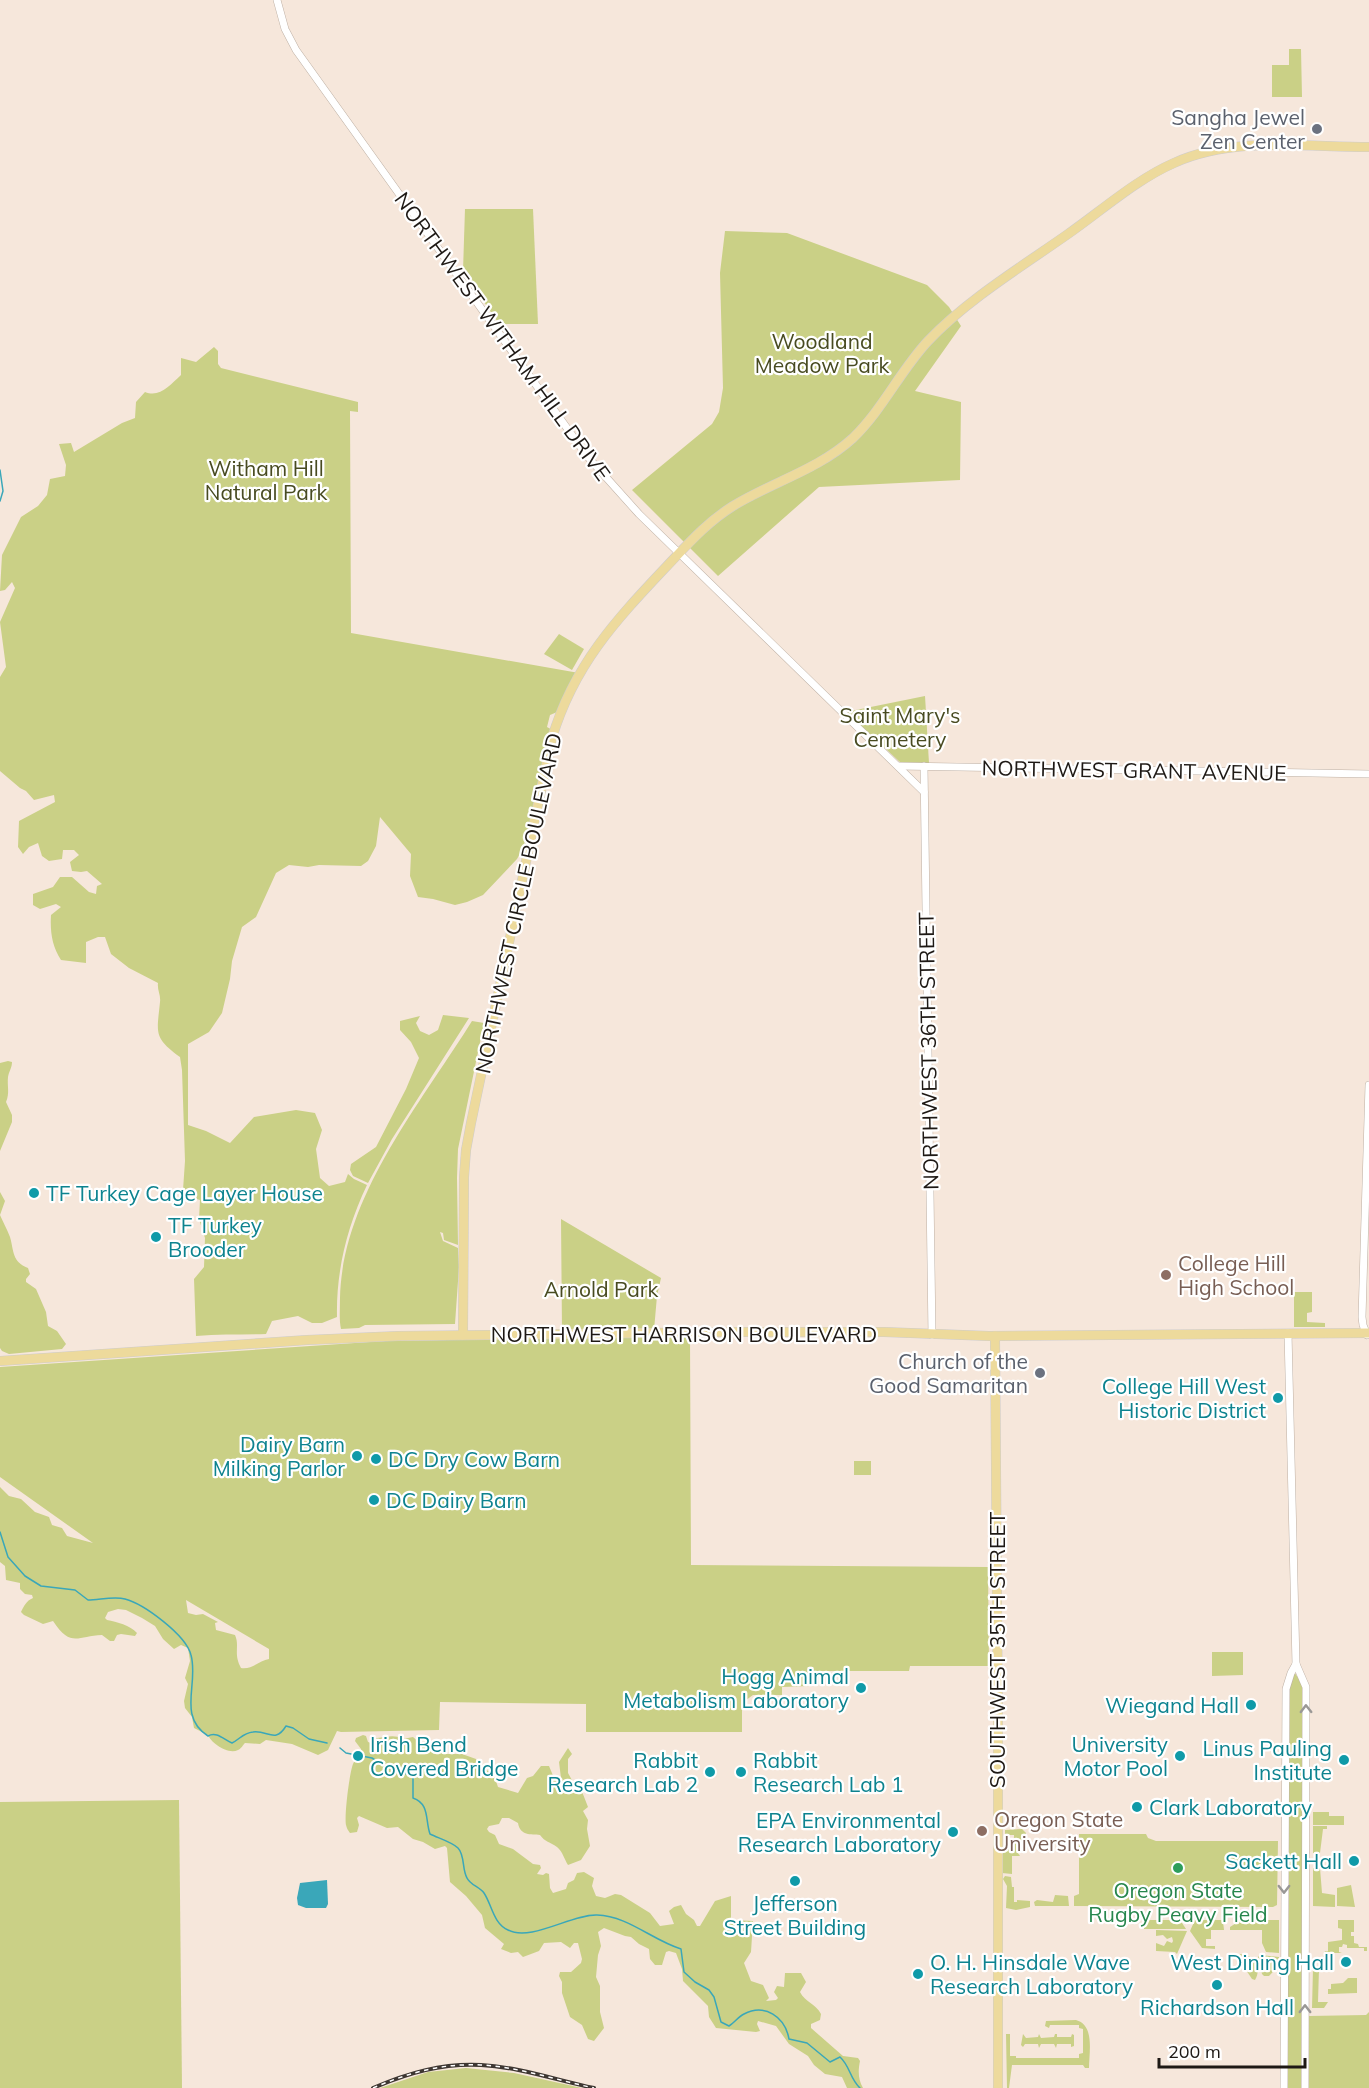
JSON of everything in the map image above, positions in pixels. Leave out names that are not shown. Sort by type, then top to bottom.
[{"type":"main road","name":"NORTHWEST CIRCLE BOULEVARD","points":[[463,1335],[466,1150],[552,738],[573,684],[600,640],[618,617],[699,531],[747,498],[813,466],[846,444],[877,411],[926,343],[955,315],[1121,196],[1164,168],[1191,156],[1236,147],[1369,147]]},
{"type":"main road","name":"NORTHWEST HARRISON BOULEVARD","points":[[0,1361],[398,1336],[811,1332],[995,1336],[1368,1334]]},
{"type":"main road","name":"SOUTHWEST 35TH STREET","points":[[995,1336],[998,2088]]},
{"type":"street","name":"NORTHWEST WITHAM HILL DRIVE","points":[[277,0],[285,28],[296,50],[561,422],[623,498],[924,792]]},
{"type":"street","name":"NORTHWEST GRANT AVENUE","points":[[899,766],[1369,774]]},
{"type":"street","name":"NORTHWEST 36TH STREET","points":[[924,766],[932,1335]]},
{"type":"street","points":[[1368,1334],[1362,1317],[1369,1085]]},
{"type":"street","points":[[1288,1333],[1296,1664],[1305,1681],[1306,1697],[1305,2088]]},
{"type":"street","points":[[1284,2088],[1286,1699],[1288,1679],[1296,1664]]},
{"type":"green space","points":[[1289,49],[1301,49],[1302,97],[1272,97],[1272,65],[1289,65]]},
{"type":"green space","points":[[465,209],[533,209],[538,324],[499,324],[463,271]]},
{"type":"green space","name":"Woodland Meadow Park","points":[[725,231],[787,233],[927,285],[949,307],[961,326],[915,391],[961,402],[960,480],[819,487],[718,576],[632,490],[712,424],[719,412],[723,388],[720,273]]},
{"type":"green space","name":"Witham Hill Natural Park","points":[[214,347],[218,351],[218,364],[221,368],[358,402],[358,412],[350,411],[351,633],[579,673],[562,710],[550,715],[547,727],[554,731],[539,795],[523,848],[517,859],[483,895],[455,905],[418,897],[410,876],[411,854],[380,817],[376,846],[368,861],[361,866],[289,865],[276,873],[256,917],[242,927],[232,961],[222,1013],[209,1032],[188,1044],[188,1125],[230,1143],[254,1117],[296,1110],[315,1113],[322,1130],[316,1149],[320,1178],[329,1186],[345,1182],[348,1174],[367,1185],[348,1233],[344,1250],[338,1283],[337,1317],[322,1323],[312,1323],[298,1316],[272,1321],[266,1334],[196,1336],[194,1279],[204,1267],[205,1238],[199,1219],[200,1200],[187,1196],[183,1190],[185,1161],[180,1057],[165,1044],[159,1034],[158,983],[129,968],[111,954],[105,937],[86,942],[86,963],[61,960],[51,933],[51,915],[61,907],[56,904],[40,909],[33,905],[33,894],[53,887],[60,877],[72,877],[89,892],[96,894],[97,886],[102,884],[87,871],[72,871],[70,862],[79,855],[74,850],[63,850],[62,859],[49,861],[42,856],[38,843],[29,847],[23,854],[18,847],[19,821],[55,802],[54,795],[34,800],[0,771],[0,677],[6,667],[0,622],[15,588],[12,582],[5,590],[0,591],[2,555],[21,517],[38,506],[47,495],[50,479],[65,476],[66,465],[59,444],[71,443],[74,452],[122,423],[135,418],[136,402],[145,392],[160,392],[181,375],[181,358],[196,362]]},
{"type":"green space","points":[[559,634],[584,649],[572,670],[544,654]]},
{"type":"green space","name":"Saint Mary's Cemetery","points":[[925,696],[929,763],[901,763],[846,712]]},
{"type":"green space","points":[[443,1015],[469,1018],[392,1139],[368,1183],[353,1176],[350,1170],[351,1164],[376,1147],[419,1058],[411,1042],[400,1030],[400,1021],[420,1016],[416,1023],[420,1031],[429,1035],[438,1030]]},
{"type":"green space","points":[[472,1021],[484,1023],[458,1149],[458,1245],[444,1240],[443,1233],[440,1232],[443,1241],[458,1248],[455,1324],[365,1325],[359,1328],[341,1329],[340,1298],[344,1260],[354,1224],[369,1188],[408,1118]]},
{"type":"green space","points":[[12,1062],[12,1066],[8,1077],[6,1102],[12,1115],[12,1122],[0,1151],[0,1063]]},
{"type":"green space","points":[[0,1192],[5,1201],[0,1215]]},
{"type":"green space","points":[[0,1215],[10,1237],[16,1259],[28,1268],[30,1274],[26,1282],[36,1289],[46,1312],[48,1326],[57,1331],[66,1344],[62,1349],[9,1354],[0,1348]]},
{"type":"green space","name":"Arnold Park","points":[[561,1219],[661,1278],[654,1330],[562,1330]]},
{"type":"green space","points":[[1294,1292],[1312,1292],[1312,1312],[1307,1313],[1307,1322],[1325,1323],[1325,1327],[1294,1327]]},
{"type":"green space","points":[[690,1336],[691,1565],[988,1567],[989,1666],[910,1666],[909,1671],[809,1671],[809,1686],[782,1687],[782,1695],[753,1695],[742,1703],[742,1732],[586,1732],[586,1704],[440,1702],[439,1730],[337,1731],[328,1750],[318,1755],[292,1744],[266,1740],[260,1744],[245,1743],[239,1749],[230,1751],[220,1747],[208,1735],[194,1728],[192,1717],[185,1708],[184,1701],[188,1684],[185,1678],[190,1661],[188,1648],[181,1645],[174,1649],[163,1639],[155,1626],[126,1610],[118,1609],[108,1612],[105,1618],[131,1628],[137,1633],[135,1636],[121,1634],[117,1635],[114,1641],[102,1635],[70,1638],[53,1621],[43,1624],[21,1612],[27,1602],[33,1598],[32,1595],[25,1594],[20,1589],[20,1583],[6,1580],[5,1566],[0,1562],[0,1487],[9,1496],[21,1499],[35,1512],[49,1517],[52,1525],[62,1528],[67,1536],[93,1543],[0,1477],[0,1367],[385,1341]],"holes":[[[186,1600],[269,1649],[269,1659],[249,1668],[241,1668],[237,1658],[235,1635],[216,1630],[215,1623],[218,1622],[203,1614],[188,1613]]]},
{"type":"green space","points":[[854,1461],[871,1461],[871,1475],[854,1475]]},
{"type":"green space","points":[[1212,1652],[1243,1652],[1243,1675],[1212,1676]]},
{"type":"green space","points":[[1294,1672],[1304,1686],[1304,2088],[1286,2088],[1287,1691]]},
{"type":"green space","points":[[363,1735],[371,1743],[377,1738],[413,1737],[428,1750],[445,1754],[462,1754],[476,1759],[495,1778],[498,1787],[518,1793],[527,1778],[533,1776],[541,1766],[549,1766],[554,1778],[561,1778],[559,1762],[568,1748],[572,1754],[568,1759],[568,1773],[581,1789],[588,1807],[583,1811],[588,1820],[590,1846],[581,1860],[568,1865],[557,1847],[540,1835],[523,1832],[518,1823],[509,1818],[502,1818],[499,1824],[489,1826],[487,1829],[495,1835],[499,1844],[513,1849],[533,1864],[540,1865],[541,1868],[537,1874],[549,1874],[550,1888],[553,1893],[566,1889],[577,1873],[584,1872],[594,1878],[592,1886],[596,1896],[605,1898],[615,1894],[621,1895],[650,1913],[660,1926],[674,1924],[669,1911],[681,1905],[686,1914],[694,1920],[697,1926],[700,1926],[715,1901],[731,1896],[731,1920],[753,1921],[751,1952],[744,1963],[751,1981],[763,1985],[769,1998],[766,2001],[776,2000],[778,1998],[774,1992],[777,1986],[784,1987],[785,1973],[801,1973],[806,1982],[800,1992],[821,2014],[820,2020],[811,2024],[811,2028],[843,2056],[858,2058],[860,2061],[859,2078],[863,2088],[847,2088],[842,2077],[825,2074],[814,2065],[808,2056],[789,2044],[776,2026],[758,2021],[760,2031],[756,2032],[716,2028],[709,2017],[708,2006],[683,1981],[682,1969],[676,1953],[666,1952],[662,1965],[655,1965],[650,1959],[649,1949],[631,1937],[604,1928],[598,1932],[601,1946],[596,1977],[600,1986],[600,2012],[604,2028],[594,2041],[588,2039],[582,2025],[570,2017],[559,1976],[560,1972],[571,1972],[581,1963],[578,1943],[574,1943],[570,1948],[561,1942],[544,1943],[539,1951],[523,1957],[518,1952],[511,1953],[501,1949],[504,1944],[485,1928],[482,1915],[450,1882],[445,1846],[435,1849],[413,1839],[398,1827],[387,1828],[359,1816],[357,1832],[350,1833],[346,1826],[348,1792],[352,1766],[362,1756],[361,1749],[355,1741]]},
{"type":"green space","points":[[179,1800],[182,2088],[0,2088],[0,1802]]},
{"type":"green space","points":[[1313,1812],[1329,1812],[1329,1816],[1344,1816],[1344,1825],[1313,1825]]},
{"type":"green space","points":[[1313,1826],[1327,1826],[1327,1829],[1323,1829],[1320,1853],[1313,1853]]},
{"type":"green space","points":[[1022,1829],[1026,1833],[1026,1843],[1019,1844],[1020,1856],[1012,1856],[1012,1874],[1002,1873],[1003,1850],[1014,1847],[1014,1835],[1005,1835],[1005,1830]]},
{"type":"green space","name":"Oregon State Rugby Peavy Field","points":[[1079,1834],[1146,1834],[1148,1838],[1156,1841],[1278,1841],[1277,1905],[1273,1907],[1074,1906],[1074,1896],[1079,1894]]},
{"type":"green space","points":[[1313,1868],[1320,1868],[1322,1893],[1335,1895],[1335,1907],[1313,1906]]},
{"type":"green space","points":[[1005,1876],[1011,1877],[1014,1902],[1017,1900],[1030,1901],[1030,1907],[1016,1910],[1006,1908],[1007,1886],[1003,1879]]},
{"type":"green space","points":[[1351,1885],[1355,1907],[1337,1906],[1337,1888]]},
{"type":"green space","points":[[1055,1895],[1068,1896],[1069,1906],[1035,1906],[1034,1902],[1037,1900],[1053,1902]]},
{"type":"green space","points":[[1144,1920],[1180,1920],[1186,1929],[1144,1929]]},
{"type":"green space","points":[[1195,1920],[1223,1921],[1224,1930],[1211,1930],[1211,1939],[1206,1939],[1206,1946],[1215,1946],[1215,1949],[1202,1948],[1190,1931]]},
{"type":"green space","points":[[1241,1920],[1279,1920],[1279,1953],[1266,1952],[1262,1943],[1262,1930],[1230,1930],[1230,1927]]},
{"type":"green space","points":[[1338,1920],[1354,1920],[1354,1932],[1351,1932],[1351,1936],[1354,1936],[1354,1943],[1359,1947],[1367,1947],[1367,1951],[1364,1951],[1364,1948],[1347,1948],[1347,1945],[1343,1944],[1339,1947],[1339,1952],[1342,1953],[1326,1953],[1326,1958],[1323,1958],[1325,1951],[1328,1951],[1328,1942],[1342,1940],[1342,1929],[1338,1928]]},
{"type":"green space","points":[[1156,1930],[1187,1931],[1177,1954],[1156,1951],[1156,1943],[1164,1946],[1167,1941],[1172,1943],[1173,1941],[1172,1937],[1167,1939],[1163,1935],[1156,1936]]},
{"type":"green space","points":[[1241,1954],[1250,1957],[1256,1963],[1258,1971],[1255,1980],[1238,1958]]},
{"type":"green space","points":[[1260,1955],[1279,1957],[1279,1965],[1269,1976],[1262,1974],[1258,1957]]},
{"type":"green space","points":[[1313,1968],[1319,1968],[1318,2002],[1328,2002],[1324,2008],[1312,2008]]},
{"type":"green space","points":[[1348,1978],[1357,1978],[1357,1993],[1328,1994],[1331,1984],[1343,1983]]},
{"type":"green space","points":[[1369,2012],[1369,2088],[1308,2088],[1309,2016],[1366,2015]]},
{"type":"green space","points":[[1076,2020],[1086,2028],[1090,2040],[1089,2068],[1083,2065],[1012,2065],[1009,2088],[1007,2088],[1006,2034],[1010,2034],[1010,2056],[1016,2056],[1016,2058],[1079,2058],[1079,2054],[1083,2053],[1083,2029],[1079,2028],[1079,2025],[1050,2025],[1049,2028],[1045,2026],[1046,2021]]},
{"type":"green space","points":[[1023,2034],[1026,2038],[1038,2037],[1039,2034],[1041,2038],[1054,2037],[1055,2034],[1057,2037],[1071,2037],[1072,2034],[1074,2035],[1074,2046],[1057,2044],[1056,2048],[1054,2044],[1041,2044],[1039,2048],[1038,2044],[1025,2044],[1023,2047],[1021,2045]]},
{"type":"green space","points":[[466,2068],[514,2073],[582,2088],[380,2088],[428,2072]]},
{"type":"water","points":[[327,1880],[328,1904],[326,1908],[306,1908],[298,1905],[300,1883]]},
{"type":"waterway","points":[[0,470],[3,491],[0,501]]},
{"type":"waterway","points":[[0,1532],[8,1557],[25,1576],[41,1586],[75,1590],[88,1600],[125,1599],[143,1607],[173,1630],[188,1647],[191,1655],[193,1719],[208,1736],[217,1735],[232,1743],[250,1733],[275,1735],[286,1726],[309,1739],[327,1743]]},
{"type":"waterway","points":[[340,1748],[346,1753],[372,1758],[386,1767],[413,1776],[413,1798],[425,1808],[430,1834],[458,1848],[462,1855],[467,1878],[484,1893],[503,1927],[517,1933],[528,1933],[587,1916],[608,1916],[619,1919],[681,1949],[684,1972],[709,1990],[714,1997],[721,2022],[729,2026],[742,2015],[752,2011],[759,2010],[773,2014],[783,2024],[789,2039],[807,2043],[830,2062],[840,2057],[860,2088]]},
{"type":"railway","points":[[373,2088],[426,2070],[467,2065],[509,2068],[594,2088]]},
{"type":"place","name":"Sangha Jewel Zen Center","points":[[1317,129]]},
{"type":"place","name":"TF Turkey Cage Layer House","points":[[34,1193]]},
{"type":"place","name":"TF Turkey Brooder","points":[[156,1237]]},
{"type":"place","name":"College Hill High School","points":[[1166,1275]]},
{"type":"place","name":"Church of the Good Samaritan","points":[[1040,1373]]},
{"type":"place","name":"College Hill West Historic District","points":[[1278,1398]]},
{"type":"place","name":"Dairy Barn Milking Parlor","points":[[357,1456]]},
{"type":"place","name":"DC Dry Cow Barn","points":[[376,1459]]},
{"type":"place","name":"DC Dairy Barn","points":[[374,1500]]},
{"type":"place","name":"Hogg Animal Metabolism Laboratory","points":[[861,1688]]},
{"type":"place","name":"Wiegand Hall","points":[[1251,1705]]},
{"type":"place","name":"Irish Bend Covered Bridge","points":[[358,1756]]},
{"type":"place","name":"University Motor Pool","points":[[1180,1756]]},
{"type":"place","name":"Linus Pauling Institute","points":[[1344,1760]]},
{"type":"place","name":"Rabbit Research Lab 2","points":[[710,1772]]},
{"type":"place","name":"Rabbit Research Lab 1","points":[[741,1772]]},
{"type":"place","name":"Clark Laboratory","points":[[1137,1807]]},
{"type":"place","name":"Oregon State University","points":[[982,1831]]},
{"type":"place","name":"EPA Environmental Research Laboratory","points":[[953,1832]]},
{"type":"place","name":"Sackett Hall","points":[[1354,1861]]},
{"type":"place","name":"Oregon State Rugby Peavy Field","points":[[1178,1868]]},
{"type":"place","name":"Jefferson Street Building","points":[[795,1881]]},
{"type":"place","name":"West Dining Hall","points":[[1346,1962]]},
{"type":"place","name":"O. H. Hinsdale Wave Research Laboratory","points":[[918,1974]]},
{"type":"place","name":"Richardson Hall","points":[[1217,1985]]}]
